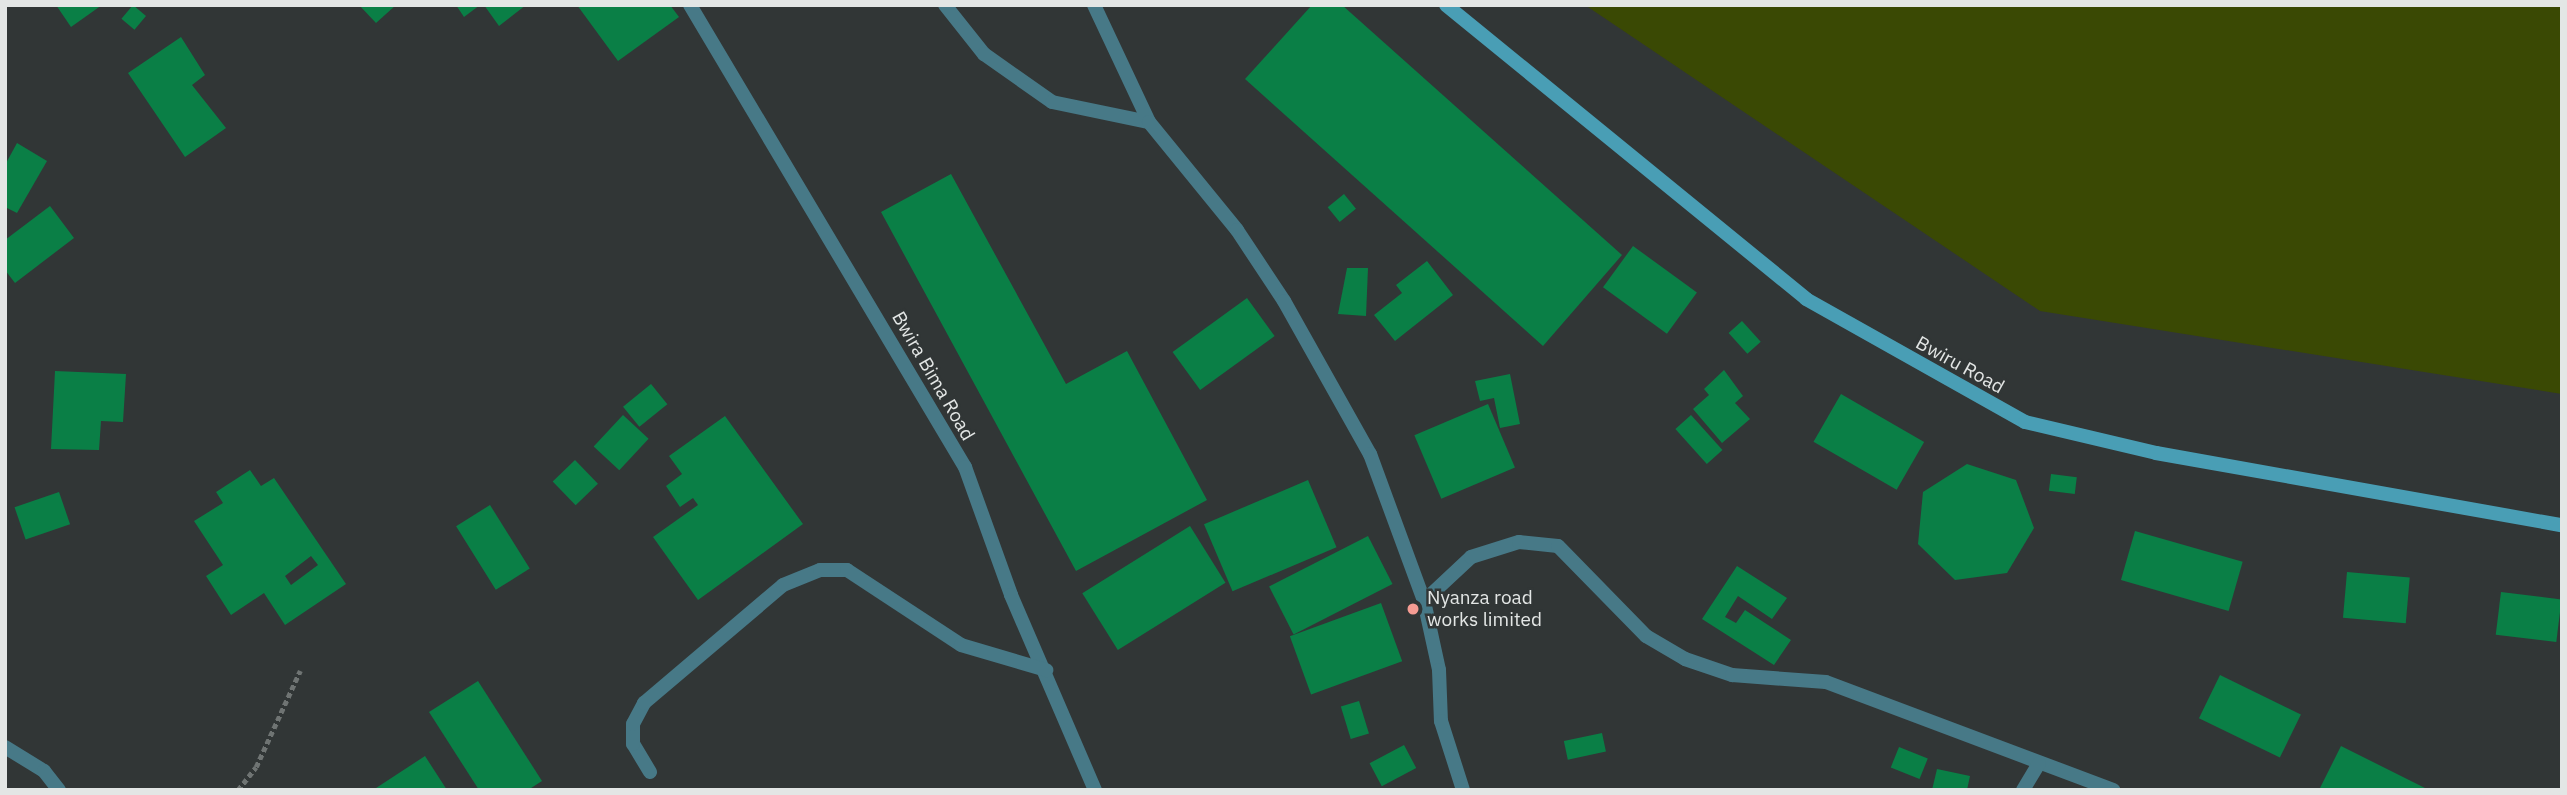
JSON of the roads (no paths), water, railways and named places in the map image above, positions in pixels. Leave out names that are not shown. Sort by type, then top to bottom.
[{"type":"main road","name":"Bwiru Road","points":[[1446,5],[1806,299],[2025,422],[2156,453],[2562,525]]},
{"type":"street","name":"Bwira Bima Road","points":[[690,5],[965,467],[1011,595],[1046,670],[1095,790]]},
{"type":"street","points":[[945,5],[984,54],[1052,102],[1149,122]]},
{"type":"street","points":[[1094,5],[1149,122],[1237,230],[1284,301],[1370,454],[1424,601],[1439,670],[1441,721],[1463,790]]},
{"type":"street","points":[[1424,601],[1471,557],[1519,542],[1558,546],[1646,636],[1685,659],[1732,676],[1826,682],[2113,790]]},
{"type":"street","points":[[650,772],[633,744],[633,724],[644,703],[783,585],[820,570],[847,570],[961,645],[1046,670]]},
{"type":"street","points":[[5,747],[44,771],[59,790]]},
{"type":"street","points":[[2023,790],[2039,762]]},
{"type":"place","name":"Nyanza road works limited","points":[[1413,609]]}]
